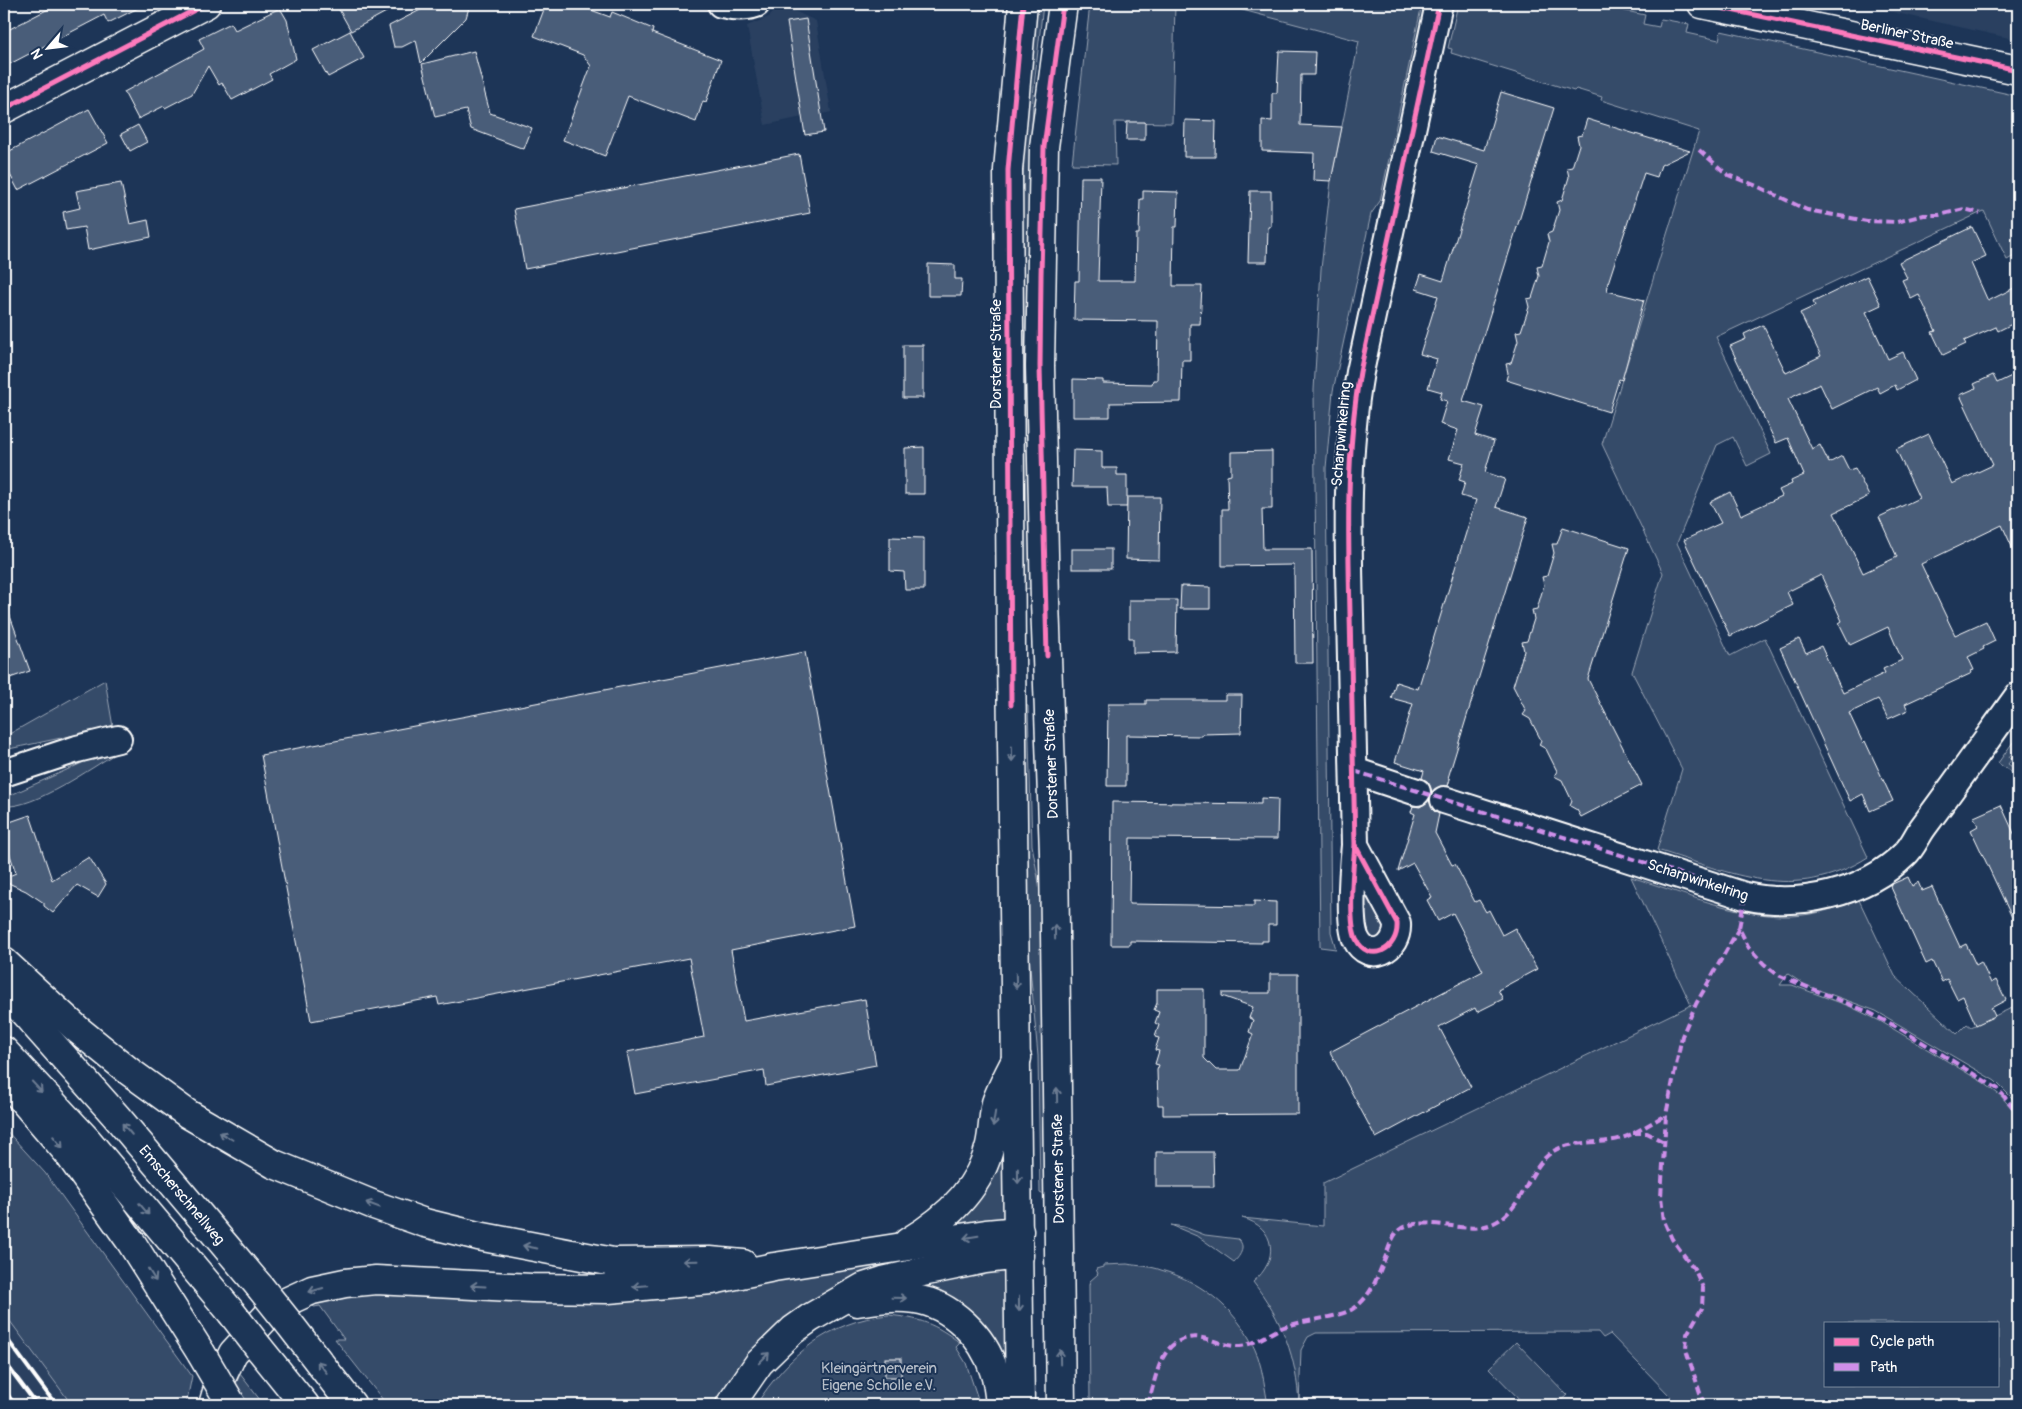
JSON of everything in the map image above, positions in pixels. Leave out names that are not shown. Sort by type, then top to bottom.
[{"type":"main road","points":[[4,109],[206,4]]},
{"type":"main road","name":"Dorstener Straße","points":[[1020,1405],[1017,1058],[1010,648],[1008,170],[1023,4]]},
{"type":"main road","name":"Dorstener Straße","points":[[1061,1405],[1054,854],[1045,601],[1040,366],[1044,148],[1063,4]]},
{"type":"main road","name":"Berliner Straße","points":[[1702,4],[2018,70]]},
{"type":"main road","points":[[4,962],[77,1029],[130,1072],[188,1114],[274,1164],[374,1205],[425,1223],[478,1236],[547,1251],[613,1262],[710,1261],[774,1266]]},
{"type":"main road","name":"Emscherschnellweg","points":[[4,990],[116,1116],[260,1287],[352,1405]]},
{"type":"main road","points":[[4,1051],[86,1140],[231,1312],[305,1405]]},
{"type":"main road","points":[[898,1248],[944,1218],[962,1199],[977,1178],[990,1146],[997,1102],[1017,1058]]},
{"type":"main road","points":[[4,1078],[68,1154],[131,1242],[202,1353],[225,1404]]},
{"type":"main road","points":[[225,1404],[220,1381],[233,1353],[268,1315],[288,1301],[312,1290],[345,1283],[376,1280],[532,1288],[608,1289],[712,1280],[774,1266],[986,1234],[1019,1243],[1059,1243]]},
{"type":"main road","points":[[732,1402],[759,1363],[793,1330],[810,1318],[864,1288],[883,1281],[985,1259],[1019,1243]]},
{"type":"main road","points":[[833,1306],[885,1298],[902,1298],[916,1299],[945,1310],[968,1328],[986,1352],[994,1370],[1000,1405]]},
{"type":"street","points":[[721,4],[734,7],[748,7],[756,4]]},
{"type":"street","name":"Scharpwinkelring","points":[[1355,845],[1348,532],[1351,431],[1360,372],[1439,4]]},
{"type":"street","name":"Scharpwinkelring","points":[[1444,800],[1745,896],[1785,900],[1825,895],[1848,889],[1878,876],[1906,853],[2018,696]]},
{"type":"street","points":[[4,773],[77,749],[118,739]]},
{"type":"street","points":[[1354,771],[1417,792]]},
{"type":"shaded area","points":[[1856,4],[2018,4],[2018,40]]},
{"type":"shaded area","points":[[781,5],[816,21],[831,112],[821,114],[824,132],[805,135],[802,117],[765,125],[747,26],[769,17]]},
{"type":"shaded area","points":[[4,1313],[72,1405],[6,1405],[4,1402]]},
{"type":"green space","points":[[1035,4],[1043,4],[1033,96],[1030,203],[1034,588],[1025,589],[1022,202],[1026,94]]},
{"type":"green space","points":[[1090,4],[1175,4],[1172,123],[1115,122],[1116,165],[1072,164]]},
{"type":"green space","points":[[1220,4],[1422,4],[1380,201],[1371,214],[1333,391],[1326,468],[1331,932],[1336,949],[1320,947],[1314,390],[1321,269],[1331,181],[1359,41]]},
{"type":"green space","points":[[1458,4],[1592,4],[1645,15],[1643,24],[1659,27],[1661,19],[1689,24],[1687,33],[1719,40],[1721,31],[2018,96],[2018,254],[2007,260],[1984,211],[1716,337],[1771,454],[1747,466],[1733,437],[1717,445],[1677,543],[1730,656],[1765,638],[1868,857],[1841,871],[1814,879],[1788,882],[1763,880],[1737,875],[1657,850],[1682,769],[1632,672],[1663,573],[1602,444],[1699,131],[1601,100],[1602,97],[1576,89],[1574,91],[1451,53],[1452,49],[1448,48]]},
{"type":"green space","points":[[105,680],[113,727],[4,750],[4,737]]},
{"type":"green space","points":[[1025,705],[1028,706],[1032,845],[1039,883],[1042,915],[1046,1192],[1044,1195],[1040,1193],[1038,1056],[1028,945]]},
{"type":"green space","points":[[2018,735],[2018,745],[2009,757],[2012,759],[2008,764],[2018,771],[2018,777],[1998,763]]},
{"type":"green space","points":[[118,752],[46,794],[31,801],[4,806],[4,798],[91,759]]},
{"type":"green space","points":[[1631,877],[1711,903],[1772,916],[1809,914],[1859,900],[1895,976],[1957,1034],[1967,1024],[1971,1027],[2018,1005],[2018,1104],[1995,1081],[1876,1011],[1805,985],[1788,974],[1780,985],[1792,985],[1849,1006],[1880,1021],[1984,1083],[2001,1096],[2018,1116],[2018,1405],[1662,1405],[1671,1397],[1610,1334],[1603,1338],[1598,1332],[1316,1333],[1308,1337],[1301,1350],[1299,1405],[1295,1371],[1286,1340],[1272,1310],[1253,1282],[1261,1274],[1270,1255],[1268,1237],[1254,1222],[1242,1218],[1323,1226],[1323,1183],[1691,1005]]},
{"type":"green space","points":[[1366,890],[1389,925],[1381,941],[1366,938],[1363,892]]},
{"type":"green space","points":[[1005,1127],[1004,1218],[948,1229]]},
{"type":"green space","points":[[4,1128],[45,1173],[192,1376],[186,1405],[72,1405],[4,1313]]},
{"type":"green space","points":[[1171,1225],[1184,1227],[1205,1235],[1238,1239],[1242,1245],[1242,1250],[1234,1262],[1199,1237]]},
{"type":"green space","points":[[981,1242],[839,1286],[819,1296],[783,1321],[752,1351],[738,1368],[714,1405],[387,1405],[335,1339],[344,1339],[320,1306],[314,1307],[308,1300],[322,1295],[736,1287],[814,1275]]},
{"type":"green space","points":[[1127,1264],[1149,1267],[1177,1275],[1206,1291],[1232,1314],[1251,1341],[1258,1357],[1268,1405],[1090,1405],[1090,1281],[1098,1274],[1096,1269],[1103,1267],[1103,1265]]},
{"type":"green space","points":[[1001,1269],[1004,1273],[1006,1365],[902,1287]]},
{"type":"green space","name":"Kleingärtnerverein Eigene Scholle e.V.","points":[[888,1315],[927,1323],[960,1343],[956,1347],[966,1363],[980,1405],[756,1405],[781,1371],[812,1344],[828,1333],[867,1319]]},
{"type":"green space","points":[[1516,1342],[1567,1395],[1556,1405],[1525,1405],[1489,1368]]},
{"type":"green space","points":[[240,1374],[264,1405],[249,1405],[236,1384]]},
{"type":"building","points":[[58,4],[146,4],[108,23],[104,15],[4,67],[4,32]]},
{"type":"building","points":[[336,4],[401,4],[351,31]]},
{"type":"building","points":[[432,4],[470,4],[466,18],[421,63],[416,40],[402,47],[394,47],[389,26]]},
{"type":"building","points":[[546,4],[575,4],[610,17],[612,12],[653,29],[652,33],[721,60],[706,102],[703,101],[696,122],[628,96],[605,156],[563,140],[591,66],[583,55],[534,36]]},
{"type":"building","points":[[280,8],[287,20],[296,59],[269,74],[272,79],[232,100],[222,83],[219,85],[208,66],[192,94],[138,119],[124,92],[204,49],[199,39],[231,23],[235,30]]},
{"type":"building","points":[[806,19],[824,132],[805,135],[787,22]]},
{"type":"building","points":[[350,31],[364,58],[328,77],[313,50]]},
{"type":"building","points":[[474,51],[490,113],[532,128],[524,149],[471,129],[466,110],[435,117],[422,64]]},
{"type":"building","points":[[1279,51],[1315,52],[1314,75],[1301,75],[1300,125],[1342,127],[1331,181],[1313,180],[1314,153],[1262,151],[1262,120],[1272,121],[1272,93],[1277,93]]},
{"type":"building","points":[[1501,92],[1554,108],[1463,401],[1484,407],[1475,435],[1494,441],[1485,472],[1505,479],[1496,507],[1528,517],[1448,778],[1450,779],[1448,786],[1440,786],[1432,792],[1428,782],[1422,778],[1424,771],[1395,762],[1413,704],[1391,698],[1396,682],[1418,689],[1476,500],[1461,496],[1465,482],[1459,480],[1464,463],[1449,459],[1458,430],[1440,424],[1447,401],[1440,399],[1442,392],[1428,388],[1437,359],[1420,354],[1438,296],[1416,289],[1421,274],[1443,281],[1479,165],[1433,151],[1437,136],[1484,150]]},
{"type":"building","points":[[89,109],[108,143],[18,190],[4,163],[4,154]]},
{"type":"building","points":[[1587,119],[1690,151],[1661,165],[1657,177],[1644,173],[1607,286],[1607,291],[1644,300],[1622,380],[1619,379],[1609,412],[1506,380],[1508,373],[1506,364],[1511,363],[1518,341],[1516,332],[1521,331],[1529,307],[1527,299],[1532,298],[1539,276],[1537,267],[1542,266],[1549,242],[1547,234],[1552,232],[1559,210],[1557,202],[1562,200],[1569,177],[1567,168],[1572,167],[1579,145],[1577,136],[1582,135]]},
{"type":"building","points":[[1185,120],[1216,121],[1215,157],[1184,157]]},
{"type":"building","points":[[1127,122],[1145,122],[1145,140],[1126,140]]},
{"type":"building","points":[[138,125],[147,142],[130,151],[121,134]]},
{"type":"building","points":[[799,154],[810,213],[525,269],[514,209]]},
{"type":"building","points":[[1081,177],[1101,177],[1098,281],[1135,281],[1136,234],[1139,234],[1140,199],[1143,199],[1143,191],[1178,192],[1177,227],[1174,227],[1173,286],[1202,286],[1200,324],[1190,324],[1190,360],[1182,360],[1181,402],[1110,403],[1110,417],[1073,417],[1073,379],[1103,380],[1103,383],[1152,384],[1153,380],[1157,380],[1158,321],[1074,320],[1075,281],[1079,281]]},
{"type":"building","points":[[121,183],[130,224],[148,220],[151,237],[88,250],[84,227],[66,230],[63,212],[80,208],[76,191]]},
{"type":"building","points":[[1250,191],[1271,191],[1271,226],[1268,227],[1267,262],[1248,262]]},
{"type":"building","points":[[1972,227],[1986,256],[1971,263],[1988,301],[2018,286],[2018,321],[1998,331],[1996,327],[1964,341],[1966,344],[1943,355],[1932,332],[1936,331],[1919,295],[1911,299],[1902,280],[1907,278],[1899,262]]},
{"type":"building","points":[[928,264],[955,265],[955,279],[962,279],[961,296],[928,296]]},
{"type":"building","points":[[1867,276],[1881,305],[1866,312],[1888,359],[1903,352],[1916,380],[1897,390],[1895,385],[1880,393],[1877,387],[1832,409],[1820,384],[1788,399],[1812,449],[1820,445],[1829,463],[1842,456],[1849,470],[1855,468],[1869,496],[1834,513],[1863,573],[1897,557],[1879,517],[1919,498],[1896,449],[1929,434],[1952,484],[1993,465],[1960,395],[1976,388],[1974,384],[1993,375],[1997,383],[2018,373],[2018,560],[2002,525],[1921,564],[1955,635],[1986,621],[1995,641],[1968,657],[1974,670],[1971,671],[1972,673],[1905,704],[1908,710],[1888,719],[1878,699],[1849,713],[1863,743],[1865,741],[1893,801],[1870,811],[1863,794],[1850,801],[1780,648],[1799,639],[1806,653],[1821,646],[1843,693],[1885,673],[1883,669],[1902,660],[1888,627],[1850,645],[1839,623],[1842,621],[1821,575],[1787,592],[1793,605],[1730,636],[1684,540],[1721,523],[1710,502],[1730,492],[1741,515],[1782,496],[1779,490],[1792,484],[1791,481],[1804,475],[1788,438],[1776,443],[1730,346],[1746,339],[1744,334],[1763,325],[1786,373],[1821,356],[1800,313],[1815,306],[1813,302]]},
{"type":"building","points":[[903,345],[923,345],[923,398],[903,398]]},
{"type":"building","points":[[924,447],[924,494],[905,494],[905,448]]},
{"type":"building","points":[[1073,450],[1102,451],[1102,468],[1117,468],[1117,475],[1127,475],[1127,507],[1108,507],[1107,487],[1072,487]]},
{"type":"building","points":[[1272,451],[1272,509],[1262,509],[1263,549],[1312,549],[1313,663],[1295,663],[1294,565],[1222,566],[1222,509],[1228,509],[1227,476],[1231,475],[1231,452]]},
{"type":"building","points":[[1127,497],[1160,497],[1159,560],[1126,559]]},
{"type":"building","points":[[1563,527],[1629,548],[1588,679],[1642,785],[1581,817],[1577,810],[1570,806],[1572,801],[1562,780],[1554,776],[1557,771],[1546,749],[1539,745],[1541,740],[1530,719],[1523,715],[1526,711],[1513,686],[1524,651],[1522,642],[1527,641],[1534,619],[1532,610],[1537,609],[1544,585],[1542,577],[1547,576],[1554,553],[1552,544],[1557,544]]},
{"type":"building","points":[[890,537],[924,538],[924,590],[905,590],[904,572],[890,571]]},
{"type":"building","points":[[1072,549],[1111,549],[1111,569],[1072,569]]},
{"type":"building","points":[[1181,586],[1210,587],[1210,609],[1180,609]]},
{"type":"building","points":[[1129,600],[1177,600],[1176,652],[1133,653],[1133,638],[1129,638]]},
{"type":"building","points":[[4,605],[6,605],[30,671],[4,680]]},
{"type":"building","points":[[805,652],[855,926],[731,950],[744,1021],[865,999],[876,1065],[766,1086],[764,1070],[635,1094],[627,1052],[704,1037],[689,958],[439,1005],[437,997],[311,1021],[261,755]]},
{"type":"building","points":[[1225,695],[1242,695],[1241,733],[1202,734],[1202,736],[1126,735],[1126,786],[1107,786],[1108,704],[1146,704],[1146,700],[1225,700]]},
{"type":"building","points":[[1261,798],[1278,799],[1277,839],[1130,838],[1129,904],[1254,906],[1254,901],[1276,902],[1276,925],[1268,925],[1268,941],[1262,941],[1262,943],[1130,941],[1130,945],[1111,945],[1112,802],[1261,804]]},
{"type":"building","points":[[1429,800],[1433,810],[1439,814],[1435,833],[1452,865],[1455,864],[1475,902],[1479,900],[1486,912],[1489,910],[1502,935],[1515,928],[1537,969],[1498,990],[1503,999],[1477,1012],[1475,1008],[1439,1027],[1471,1087],[1376,1138],[1330,1052],[1483,971],[1453,913],[1438,921],[1427,900],[1432,897],[1413,863],[1398,871],[1415,814],[1411,812],[1413,806],[1420,807]]},
{"type":"building","points":[[2001,805],[2018,842],[2018,930],[1971,830],[1978,826],[1974,817]]},
{"type":"building","points":[[30,815],[52,880],[89,857],[106,884],[98,897],[77,885],[53,913],[44,906],[44,903],[26,891],[4,881],[4,878],[16,873],[4,837],[4,824]]},
{"type":"building","points":[[1908,877],[1912,886],[1918,882],[1922,891],[1932,887],[1960,947],[1966,944],[1976,965],[1981,962],[1991,983],[1996,980],[2006,1000],[1991,1008],[1995,1016],[1976,1025],[1963,996],[1957,999],[1947,979],[1942,982],[1932,961],[1926,964],[1890,885]]},
{"type":"building","points":[[1270,974],[1298,974],[1298,1114],[1163,1115],[1163,1105],[1158,1105],[1157,1070],[1159,1065],[1155,1064],[1159,1051],[1155,1050],[1159,1038],[1155,1037],[1159,1025],[1155,1023],[1159,1012],[1154,1010],[1157,1003],[1157,989],[1204,989],[1204,1058],[1216,1070],[1240,1070],[1253,1034],[1249,1032],[1253,1020],[1249,1018],[1253,1007],[1222,996],[1222,993],[1270,993]]},
{"type":"building","points":[[1156,1152],[1213,1152],[1214,1187],[1156,1187]]},
{"type":"building","points":[[885,1358],[901,1358],[901,1377],[885,1377]]},
{"type":"railway","points":[[4,1335],[56,1405]]},
{"type":"railway","points":[[4,1361],[37,1405]]},
{"type":"railway","points":[[4,1390],[15,1405]]},
{"type":"marked path","points":[[1699,150],[1728,175],[1757,186],[1807,210],[1867,221],[1897,222],[1924,215],[1939,215],[1964,209],[1980,213]]},
{"type":"marked path","points":[[1354,771],[1697,879]]},
{"type":"marked path","points":[[1745,896],[1739,928],[1749,948],[1764,964],[1778,975],[1866,1011],[1899,1028],[1998,1089],[2018,1113]]},
{"type":"marked path","points":[[1704,1405],[1686,1350],[1687,1334],[1702,1308],[1703,1288],[1695,1270],[1672,1239],[1664,1221],[1661,1197],[1666,1115],[1682,1036],[1696,1004],[1739,928]]},
{"type":"marked path","points":[[1148,1405],[1161,1361],[1177,1342],[1194,1337],[1232,1346],[1240,1346],[1256,1341],[1281,1328],[1351,1310],[1369,1292],[1392,1241],[1399,1230],[1417,1224],[1472,1228],[1495,1223],[1515,1205],[1535,1170],[1552,1152],[1568,1145],[1622,1138],[1666,1115]]},
{"type":"marked path","points":[[1633,1133],[1647,1133],[1664,1142]]},
{"type":"cycle path","points":[[4,109],[206,4]]},
{"type":"cycle path","points":[[1011,705],[1008,170],[1023,4]]},
{"type":"cycle path","points":[[1047,656],[1040,366],[1044,147],[1063,4]]},
{"type":"cycle path","points":[[1355,845],[1397,923],[1393,941],[1382,951],[1368,951],[1361,947],[1356,939],[1352,920],[1355,845],[1349,553],[1350,463],[1355,402],[1360,372],[1439,4]]},
{"type":"cycle path","points":[[1702,4],[2018,70]]}]
